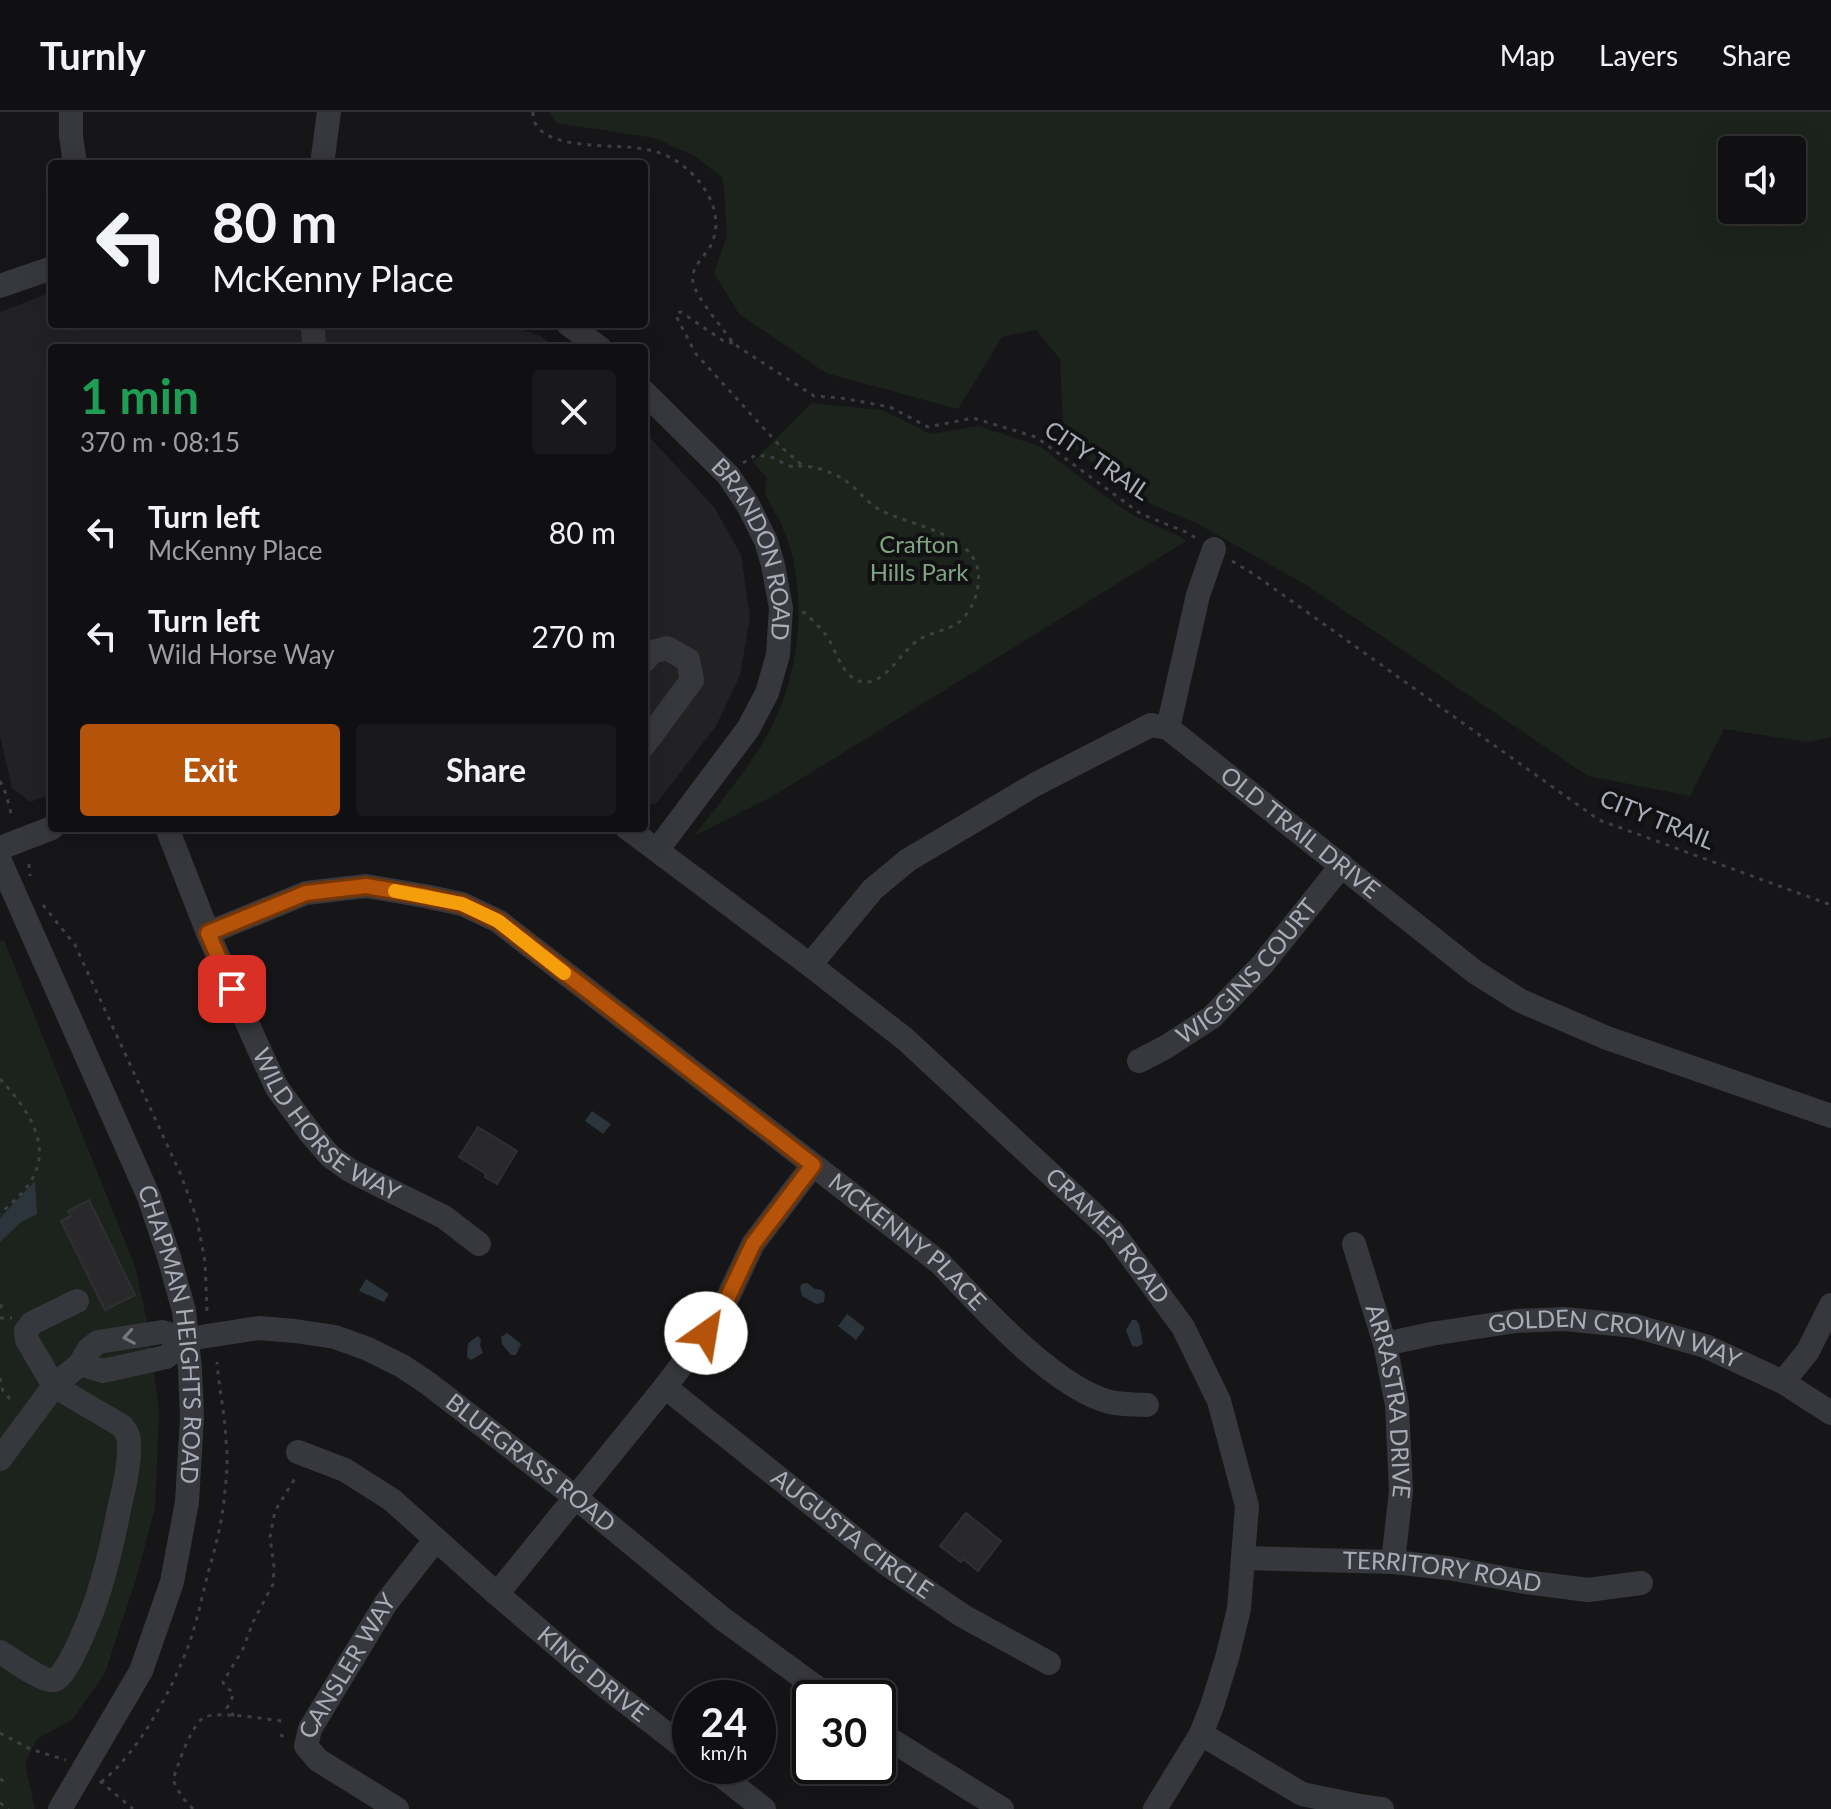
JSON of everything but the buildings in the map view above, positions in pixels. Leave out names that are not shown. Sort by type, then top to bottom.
[{"type":"street","points":[[71,112],[74,160]]},
{"type":"street","points":[[323,160],[329,112]]},
{"type":"street","points":[[0,286],[48,269]]},
{"type":"street","points":[[573,328],[595,344]]},
{"type":"street","name":"BRANDON ROAD","points":[[648,396],[728,475],[748,505],[766,541],[781,608],[778,655],[767,693],[748,729],[658,849]]},
{"type":"street","points":[[810,965],[873,889],[908,860],[1036,784],[1137,731],[1151,725],[1168,728],[1198,595],[1214,549]]},
{"type":"street","points":[[648,656],[652,652],[667,648],[688,660],[692,680],[648,740]]},
{"type":"street","name":"OLD TRAIL DRIVE","points":[[1168,728],[1475,972],[1521,1001],[1607,1038],[1831,1116]]},
{"type":"street","points":[[0,848],[48,830]]},
{"type":"street","name":"WILD HORSE WAY","points":[[169,832],[208,933],[277,1088],[311,1134],[330,1156],[351,1171],[444,1217],[479,1244]]},
{"type":"street","name":"CRAMER ROAD","points":[[633,832],[905,1039],[1113,1232],[1183,1327],[1219,1401],[1247,1506],[1239,1609],[1220,1682],[1201,1734],[1155,1809]]},
{"type":"street","name":"CHAPMAN HEIGHTS ROAD","points":[[0,861],[149,1197],[184,1311],[188,1339],[192,1418],[187,1502],[172,1582],[141,1671],[60,1809]]},
{"type":"street","name":"WIGGINS COURT","points":[[1139,1061],[1212,1017],[1262,965],[1342,865]]},
{"type":"street","name":"MCKENNY PLACE","points":[[208,933],[306,893],[366,886],[462,904],[498,921],[940,1263],[984,1310],[1048,1368],[1084,1392],[1111,1402],[1147,1405]]},
{"type":"street","points":[[497,1594],[706,1333],[728,1297],[753,1244],[813,1165]]},
{"type":"street","name":"ARRASTRA DRIVE","points":[[1354,1244],[1385,1344],[1397,1405],[1401,1491],[1393,1562]]},
{"type":"street","points":[[0,1652],[43,1678],[53,1680],[61,1677],[81,1638],[100,1589],[124,1486],[129,1442],[127,1433],[122,1426],[54,1386],[27,1340],[26,1331],[32,1323],[77,1301]]},
{"type":"street","points":[[1783,1382],[1808,1351],[1831,1305]]},
{"type":"street","name":"GOLDEN CROWN WAY","points":[[1385,1344],[1502,1323],[1564,1319],[1635,1326],[1705,1346],[1783,1382],[1831,1413]]},
{"type":"street","name":"BLUEGRASS ROAD","points":[[0,1459],[54,1386],[80,1364],[89,1349],[98,1342],[162,1332],[188,1339],[259,1328],[335,1337],[368,1349],[429,1384],[575,1497],[723,1619],[806,1680]]},
{"type":"street","name":"AUGUSTA CIRCLE","points":[[665,1387],[884,1562],[963,1616],[1049,1663]]},
{"type":"street","name":"KING DRIVE","points":[[298,1452],[345,1470],[392,1500],[600,1682],[672,1738]]},
{"type":"street","name":"CANSLER WAY","points":[[397,1809],[318,1760],[306,1746],[310,1729],[386,1603],[436,1539]]},
{"type":"street","name":"TERRITORY ROAD","points":[[1243,1558],[1393,1562],[1588,1590],[1641,1583]]},
{"type":"street","points":[[1201,1734],[1302,1794],[1382,1809]]},
{"type":"street","points":[[896,1743],[1002,1809]]},
{"type":"street","points":[[732,1784],[764,1809]]},
{"type":"path","name":"CITY TRAIL","points":[[533,112],[532,121],[538,130],[559,140],[642,148],[668,155],[689,170],[705,187],[714,207],[716,229],[711,246],[694,270],[692,280],[697,293],[733,343],[814,396],[890,407],[928,427],[973,418],[1036,437],[1141,514],[1186,532],[1268,584],[1599,820],[1831,905]]},
{"type":"path","points":[[733,343],[725,342],[681,312],[677,313],[696,354],[780,446],[803,466],[841,477],[878,509],[952,538],[972,556],[980,577],[978,591],[965,618],[943,631],[916,641],[887,672],[876,679],[862,682],[849,675],[827,636],[805,613],[781,608]]},
{"type":"path","points":[[728,475],[756,455],[771,457],[792,468],[803,466]]},
{"type":"path","points":[[0,781],[11,813]]},
{"type":"path","points":[[29,864],[30,881]]},
{"type":"path","points":[[40,901],[75,945],[181,1175],[197,1219],[205,1262],[207,1311]]},
{"type":"path","points":[[0,1079],[29,1115],[38,1148],[38,1162],[31,1181],[0,1214]]},
{"type":"path","points":[[0,1308],[4,1301]]},
{"type":"path","points":[[0,1378],[3,1391],[17,1407]]},
{"type":"path","points":[[234,1716],[227,1708],[233,1692],[223,1682],[243,1649],[273,1584],[270,1537],[275,1511],[304,1465],[298,1452]]},
{"type":"path","points":[[193,1809],[173,1780],[179,1759],[199,1721],[206,1716],[234,1716],[282,1721]]},
{"type":"path","points":[[0,1733],[30,1749],[62,1758],[83,1769],[133,1809]]},
{"type":"path","points":[[0,1779],[7,1783]]},
{"type":"path","points":[[0,1803],[9,1809]]},
{"type":"shaded area","points":[[48,294],[48,328],[517,328],[541,336],[552,344],[48,344],[48,795],[30,802],[12,788],[0,736],[0,312]]},
{"type":"shaded area","points":[[648,435],[714,507],[741,555],[750,617],[740,675],[716,726],[657,803],[648,805]]},
{"type":"shaded area","points":[[592,1111],[611,1124],[603,1134],[585,1121]]},
{"type":"shaded area","points":[[35,1181],[37,1214],[21,1222],[0,1242],[0,1218]]},
{"type":"shaded area","points":[[366,1279],[389,1294],[384,1302],[359,1291]]},
{"type":"shaded area","points":[[807,1283],[822,1290],[824,1302],[816,1304],[802,1296],[800,1287]]},
{"type":"shaded area","points":[[847,1314],[865,1328],[856,1340],[838,1326]]},
{"type":"shaded area","points":[[1132,1320],[1136,1320],[1143,1343],[1138,1347],[1132,1346],[1126,1330]]},
{"type":"shaded area","points":[[507,1333],[521,1344],[516,1355],[511,1355],[502,1344],[501,1337]]},
{"type":"shaded area","points":[[478,1336],[483,1353],[471,1360],[467,1357],[468,1343]]},
{"type":"green space","points":[[549,112],[1831,112],[1831,737],[1808,742],[1724,729],[1690,796],[1588,776],[1308,586],[1198,524],[1149,503],[1058,437],[1063,424],[1060,359],[1036,330],[1002,337],[958,409],[826,373],[739,314],[714,273],[727,236],[723,178],[696,157],[655,138],[556,123]]},
{"type":"green space","name":"Crafton Hills Park","points":[[812,403],[882,410],[930,434],[978,426],[1033,444],[1134,516],[1186,541],[773,796],[694,836],[732,788],[767,735],[779,712],[794,662],[798,610],[793,558],[783,527],[766,494],[767,478],[753,462]]},
{"type":"green space","points":[[4,940],[135,1266],[148,1326],[159,1412],[155,1508],[136,1579],[105,1673],[73,1719],[37,1739],[25,1763],[35,1809],[0,1809],[0,941]]},
{"type":"slow traffic","points":[[395,891],[462,904],[498,921],[564,973]]},
{"type":"route","points":[[232,989],[208,933],[306,893],[366,886],[462,904],[498,921],[813,1165],[753,1244],[728,1297],[706,1333]]}]
